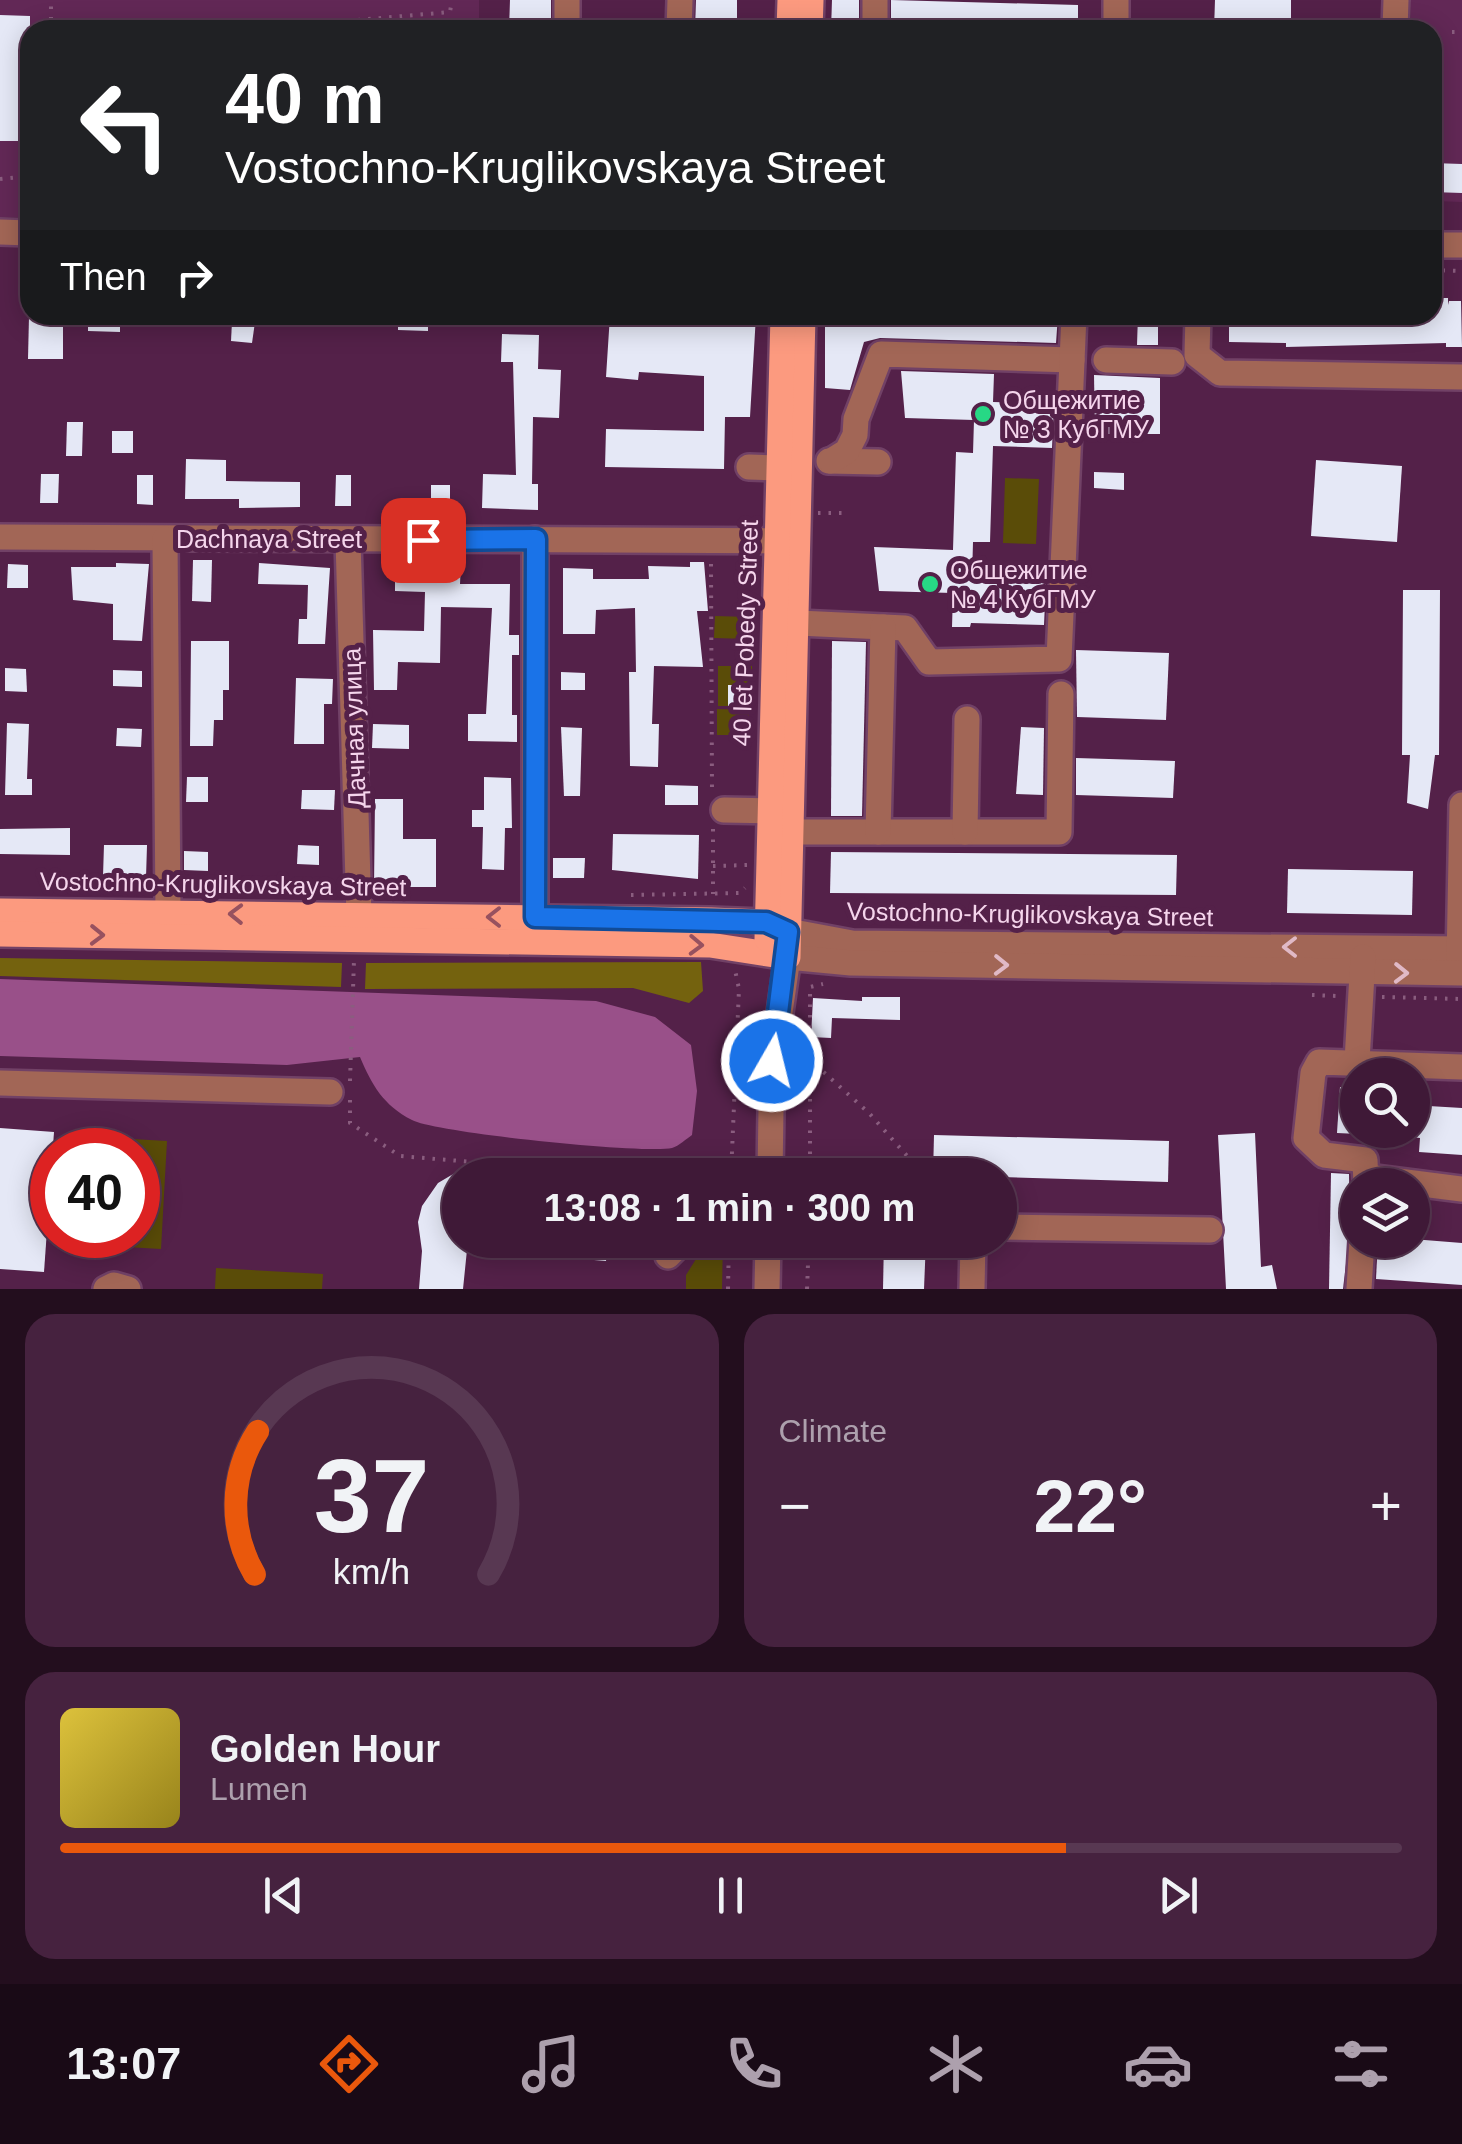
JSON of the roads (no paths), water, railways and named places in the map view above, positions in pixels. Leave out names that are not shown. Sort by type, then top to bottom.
[{"type":"main road","points":[[777,941],[789,464],[783,325]]},
{"type":"main road","points":[[789,464],[802,325]]},
{"type":"main road","name":"Vostochno-Kruglikovskaya Street","points":[[0,911],[535,917],[777,941]]},
{"type":"main road","name":"Vostochno-Kruglikovskaya Street","points":[[0,934],[710,945],[777,941]]},
{"type":"street","points":[[784,623],[905,628],[929,662],[1059,660],[1074,325]]},
{"type":"street","points":[[1198,325],[1197,355],[1220,373],[1462,377]]},
{"type":"street","points":[[831,461],[847,451],[855,435],[856,419],[882,354],[1072,360]]},
{"type":"street","points":[[1106,360],[1172,362]]},
{"type":"street","points":[[749,468],[831,461],[878,462]]},
{"type":"street","name":"Dachnaya Street","points":[[0,537],[788,541]]},
{"type":"street","points":[[165,539],[168,913]]},
{"type":"street","points":[[535,917],[536,539]]},
{"type":"street","name":"Дачная улица","points":[[348,540],[358,916]]},
{"type":"street","points":[[878,832],[883,627]]},
{"type":"street","points":[[716,809],[777,825],[878,832],[1058,832],[1060,694]]},
{"type":"street","points":[[966,832],[967,719]]},
{"type":"street","points":[[1461,961],[1462,805]]},
{"type":"street","points":[[770,1158],[777,941]]},
{"type":"street","name":"Vostochno-Kruglikovskaya Street","points":[[777,941],[1461,961]]},
{"type":"street","points":[[1357,1058],[1363,960]]},
{"type":"street","points":[[1340,1061],[1320,1062],[1313,1074],[1306,1138],[1324,1155],[1365,1160],[1365,1168]]},
{"type":"street","points":[[1430,1065],[1462,1067]]},
{"type":"street","points":[[0,1083],[330,1092]]},
{"type":"street","points":[[1430,1186],[1462,1189]]},
{"type":"street","points":[[1017,1227],[1210,1230]]},
{"type":"street","points":[[767,1289],[768,1258]]},
{"type":"street","points":[[972,1289],[973,1258]]},
{"type":"street","points":[[1359,1289],[1361,1258]]},
{"type":"street","points":[[106,1289],[114,1285],[128,1289]]},
{"type":"place","name":"Общежитие № 3 КубГМУ","points":[[983,414]]},
{"type":"place","name":"Общежитие № 4 КубГМУ","points":[[930,584]]}]
